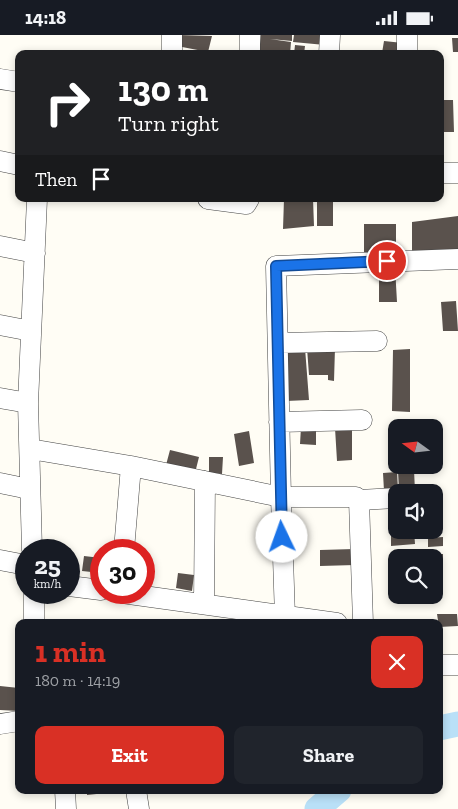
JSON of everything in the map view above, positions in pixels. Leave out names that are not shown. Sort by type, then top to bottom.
[{"type":"street","points":[[172,35],[172,50]]},
{"type":"street","points":[[250,35],[250,50]]},
{"type":"street","points":[[330,35],[330,50]]},
{"type":"street","points":[[407,35],[407,50]]},
{"type":"street","points":[[0,79],[15,81]]},
{"type":"street","points":[[0,161],[15,164]]},
{"type":"street","points":[[444,173],[458,173]]},
{"type":"street","points":[[31,539],[28,403],[37,202]]},
{"type":"street","points":[[226,202],[238,204],[246,202]]},
{"type":"street","points":[[0,246],[35,253]]},
{"type":"street","points":[[286,617],[280,497],[276,266],[458,259]]},
{"type":"street","points":[[0,325],[31,331]]},
{"type":"street","points":[[278,343],[377,341]]},
{"type":"street","points":[[0,398],[28,403]]},
{"type":"street","points":[[279,422],[362,420]]},
{"type":"street","points":[[30,449],[131,466],[280,497],[350,495],[359,500],[388,498]]},
{"type":"street","points":[[125,539],[131,466]]},
{"type":"street","points":[[204,603],[205,481]]},
{"type":"street","points":[[0,483],[29,489]]},
{"type":"street","points":[[359,500],[363,619]]},
{"type":"street","points":[[0,560],[15,563]]},
{"type":"street","points":[[155,597],[303,619]]},
{"type":"street","points":[[34,604],[34,619]]},
{"type":"street","points":[[443,665],[458,665]]},
{"type":"street","points":[[0,724],[15,722]]},
{"type":"street","points":[[64,794],[66,809]]},
{"type":"street","points":[[136,794],[138,809]]},
{"type":"building","points":[[179,35],[212,36],[208,50],[177,46]]},
{"type":"building","points":[[261,35],[292,35],[292,41],[270,39],[291,42],[290,50],[259,50]]},
{"type":"building","points":[[294,35],[326,35],[325,45],[293,42]]},
{"type":"building","points":[[452,38],[458,38],[458,52],[453,52]]},
{"type":"building","points":[[384,41],[403,43],[402,50],[382,50]]},
{"type":"building","points":[[295,45],[305,46],[304,50],[294,50]]},
{"type":"building","points":[[444,100],[453,100],[454,132],[444,132]]},
{"type":"building","points":[[284,202],[313,202],[314,226],[283,229]]},
{"type":"building","points":[[317,202],[333,202],[333,226],[317,226]]},
{"type":"building","points":[[458,216],[458,254],[412,254],[412,222]]},
{"type":"building","points":[[364,224],[396,224],[396,255],[364,255]]},
{"type":"building","points":[[395,267],[397,302],[379,302],[379,269]]},
{"type":"building","points":[[456,301],[458,331],[443,331],[441,302]]},
{"type":"building","points":[[305,348],[309,400],[286,401],[284,350]]},
{"type":"building","points":[[307,348],[335,348],[334,381],[328,380],[328,375],[309,375]]},
{"type":"building","points":[[410,349],[410,412],[392,411],[393,350]]},
{"type":"building","points":[[352,424],[352,460],[337,461],[335,428]]},
{"type":"building","points":[[301,427],[316,428],[316,445],[300,444]]},
{"type":"building","points":[[249,431],[254,463],[239,466],[234,434]]},
{"type":"building","points":[[170,450],[199,457],[195,473],[166,465]]},
{"type":"building","points":[[209,457],[223,457],[222,474],[209,473]]},
{"type":"building","points":[[383,473],[397,474],[398,484],[388,484],[388,491],[384,491]]},
{"type":"building","points":[[398,474],[414,474],[415,484],[399,484]]},
{"type":"building","points":[[391,539],[415,539],[415,544],[391,546]]},
{"type":"building","points":[[428,539],[443,539],[443,546],[428,547]]},
{"type":"building","points":[[354,549],[355,565],[320,566],[320,550]]},
{"type":"building","points":[[84,556],[90,557],[90,572],[82,571]]},
{"type":"building","points":[[178,573],[194,575],[192,591],[176,588]]},
{"type":"building","points":[[437,614],[457,614],[458,626],[443,627],[443,619],[438,619]]},
{"type":"building","points":[[0,686],[15,688],[15,711],[0,710]]},
{"type":"waterway","points":[[443,727],[458,724]]},
{"type":"waterway","points":[[317,809],[334,794]]},
{"type":"route","points":[[282,537],[276,266],[387,261]]}]
